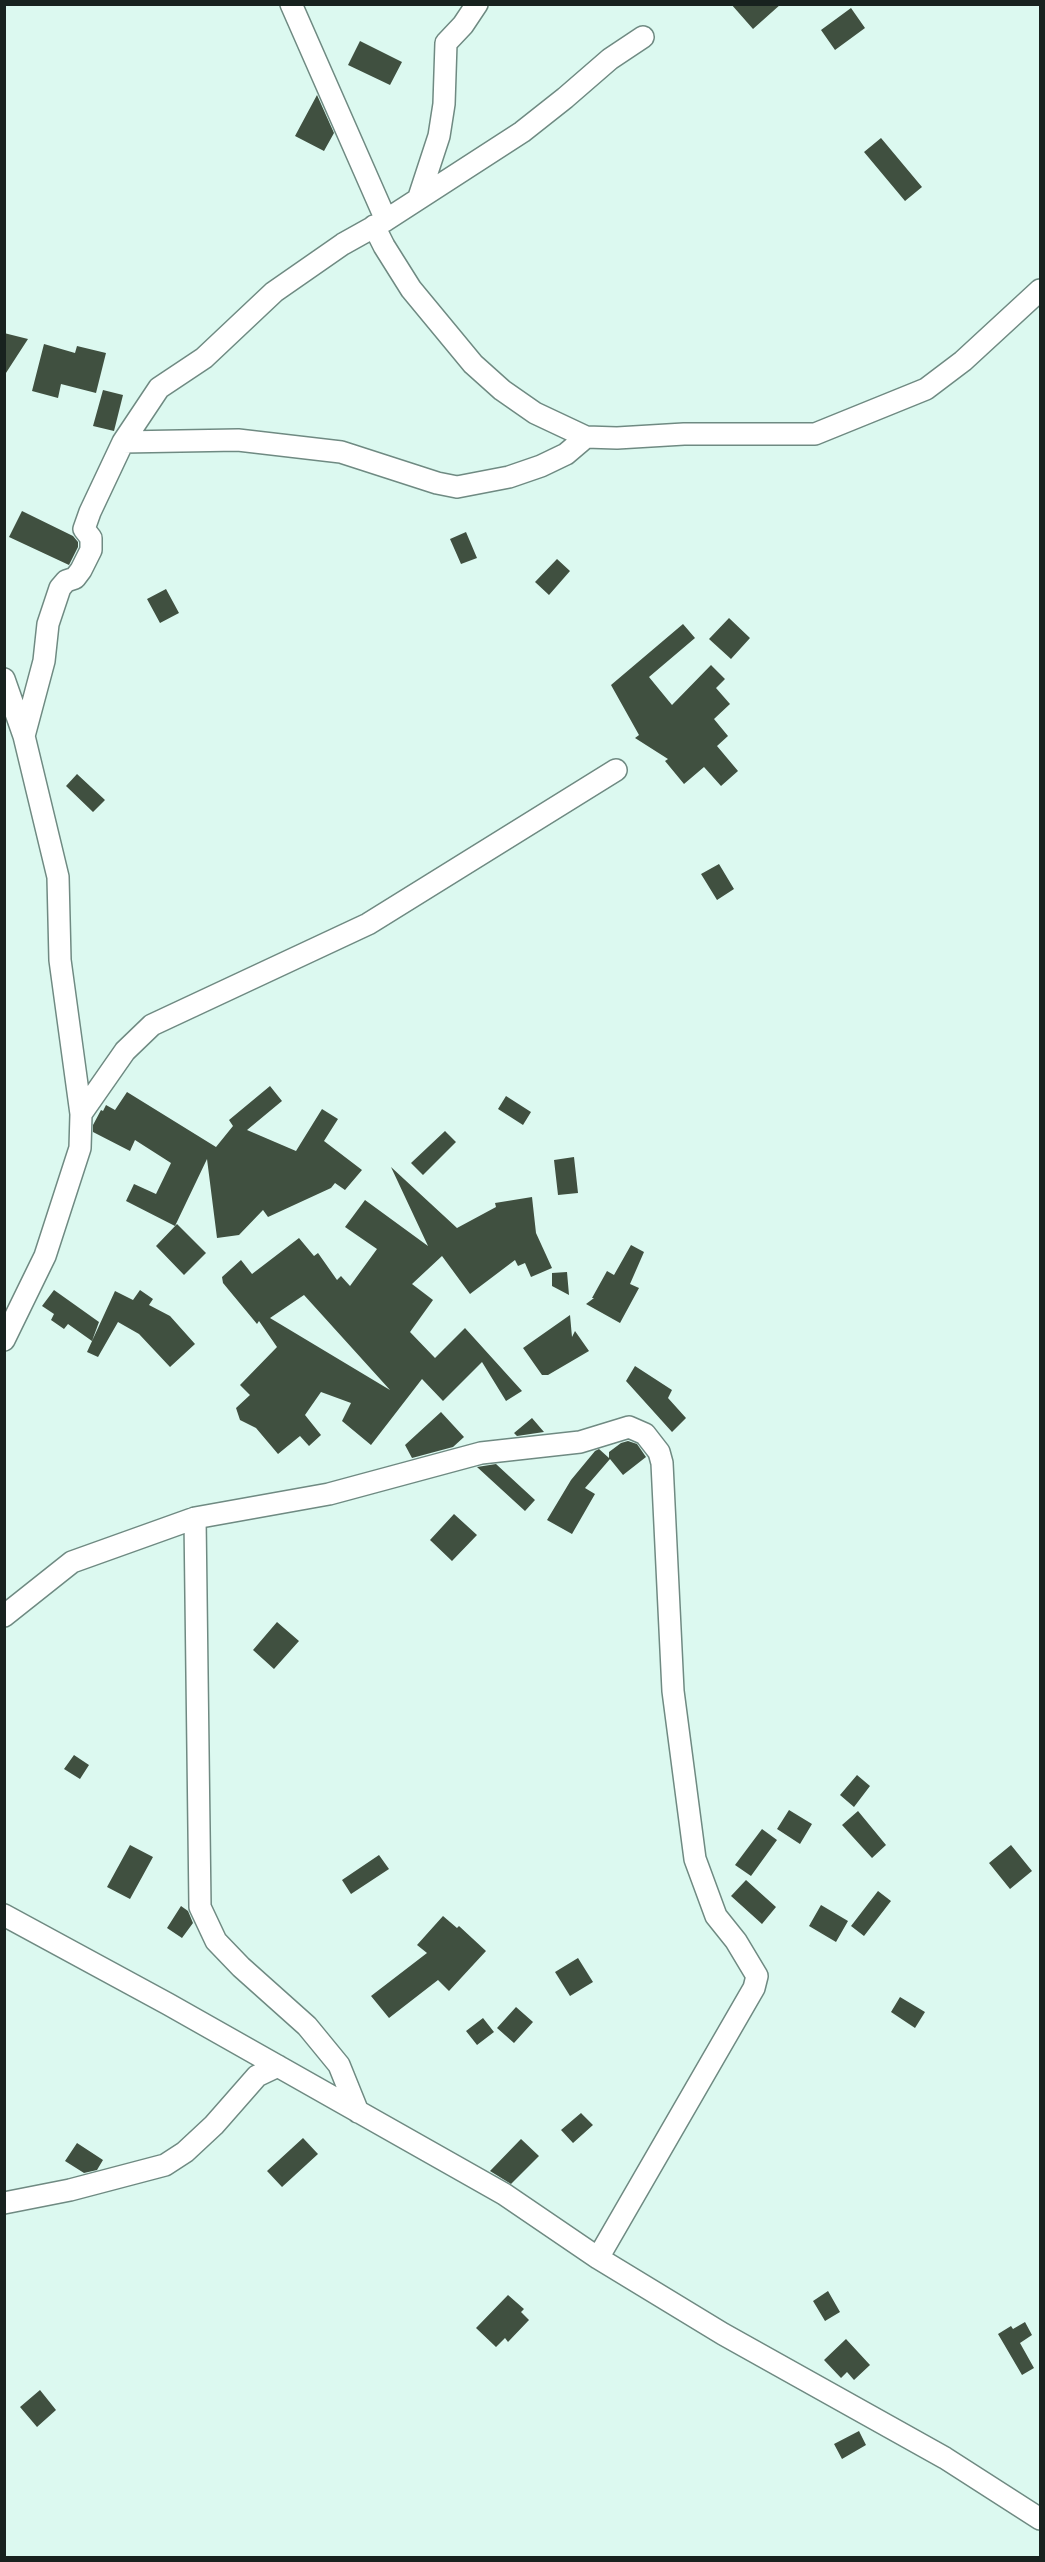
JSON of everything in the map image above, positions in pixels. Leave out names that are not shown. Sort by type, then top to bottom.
[{"type":"street","points":[[291,4],[380,223],[384,246],[411,288],[473,364],[502,390],[535,412],[586,437],[815,434],[926,389],[963,361],[1041,290]]},
{"type":"street","points":[[419,197],[439,136],[444,104],[446,43],[464,25],[477,4]]},
{"type":"street","points":[[24,736],[44,661],[48,624],[60,588],[66,580],[75,578],[91,550],[91,538],[84,529],[90,512],[123,442],[159,388],[204,358],[274,292],[343,244],[380,223],[522,132],[598,68],[643,37]]},
{"type":"street","points":[[123,442],[238,440],[341,452],[436,483],[456,487],[509,477],[541,466],[566,454],[586,437]]},
{"type":"street","points":[[4,679],[24,736],[58,877],[60,960],[81,1114],[80,1148],[45,1256],[4,1340]]},
{"type":"street","points":[[81,1114],[125,1051],[152,1025],[368,924],[616,770]]},
{"type":"street","points":[[4,1616],[72,1562],[195,1518],[329,1494],[481,1453],[580,1442],[629,1427],[645,1434],[658,1452],[662,1463],[672,1691],[695,1859],[716,1916],[736,1941],[757,1976],[754,1988],[598,2258]]},
{"type":"street","points":[[195,1518],[201,1907],[216,1941],[241,1967],[307,2026],[339,2065],[358,2112]]},
{"type":"street","points":[[4,1915],[504,2194],[598,2258],[723,2334],[945,2458],[1041,2519]]},
{"type":"street","points":[[4,2203],[70,2190],[165,2165],[185,2152],[214,2125],[257,2076],[278,2066]]},
{"type":"building","points":[[731,4],[781,4],[753,29]]},
{"type":"building","points":[[851,8],[865,28],[835,50],[821,30]]},
{"type":"building","points":[[360,41],[402,62],[390,85],[348,65]]},
{"type":"building","points":[[317,95],[334,133],[324,151],[295,136]]},
{"type":"building","points":[[881,138],[922,187],[905,201],[864,152]]},
{"type":"building","points":[[4,333],[28,339],[4,376]]},
{"type":"building","points":[[44,344],[75,353],[77,346],[106,353],[96,393],[61,384],[58,398],[32,391]]},
{"type":"building","points":[[103,390],[123,395],[114,431],[93,426]]},
{"type":"building","points":[[22,511],[73,536],[78,542],[78,547],[69,565],[9,537]]},
{"type":"building","points":[[466,532],[477,558],[461,564],[450,539]]},
{"type":"building","points":[[557,559],[570,571],[549,595],[535,582]]},
{"type":"building","points":[[166,589],[179,613],[160,623],[147,599]]},
{"type":"building","points":[[729,618],[750,638],[731,659],[709,639]]},
{"type":"building","points":[[683,624],[695,638],[649,677],[672,705],[711,665],[725,679],[716,688],[730,704],[714,719],[728,736],[717,746],[738,771],[721,786],[704,767],[684,784],[665,761],[668,759],[635,738],[639,735],[611,685]]},
{"type":"building","points":[[77,774],[105,800],[93,812],[66,786]]},
{"type":"building","points":[[719,864],[734,889],[717,900],[701,874]]},
{"type":"building","points":[[270,1086],[282,1101],[247,1130],[296,1151],[322,1109],[338,1119],[324,1141],[362,1170],[345,1190],[335,1183],[331,1188],[268,1217],[263,1210],[239,1235],[217,1238],[207,1159],[175,1226],[126,1201],[134,1184],[156,1194],[171,1163],[135,1140],[130,1151],[93,1132],[93,1125],[106,1105],[115,1110],[127,1092],[216,1147],[233,1126],[229,1120]]},
{"type":"building","points":[[506,1096],[531,1112],[523,1125],[498,1109]]},
{"type":"building","points":[[445,1131],[456,1142],[423,1175],[411,1163]]},
{"type":"building","points":[[574,1157],[578,1193],[558,1195],[554,1160]]},
{"type":"building","points":[[391,1167],[457,1228],[496,1207],[495,1203],[532,1197],[536,1233],[552,1268],[531,1277],[525,1263],[518,1266],[515,1260],[470,1294],[442,1256],[412,1284],[433,1300],[410,1332],[435,1358],[465,1328],[522,1391],[506,1401],[482,1362],[443,1401],[422,1379],[371,1445],[342,1421],[351,1403],[321,1392],[305,1415],[321,1435],[309,1446],[300,1436],[278,1454],[256,1428],[240,1420],[236,1408],[250,1395],[240,1385],[277,1347],[259,1321],[257,1324],[223,1283],[222,1277],[241,1260],[252,1274],[299,1238],[314,1256],[318,1253],[337,1280],[341,1276],[350,1286],[377,1249],[345,1227],[365,1200],[428,1246]],"holes":[[[304,1295],[390,1390],[270,1318]]]},
{"type":"building","points":[[177,1224],[206,1253],[184,1275],[156,1246]]},
{"type":"building","points":[[631,1245],[644,1252],[630,1284],[639,1288],[620,1323],[586,1304],[594,1298],[592,1298],[607,1271],[614,1275]]},
{"type":"building","points":[[567,1272],[569,1295],[552,1286],[552,1273]]},
{"type":"building","points":[[54,1290],[99,1322],[92,1341],[68,1324],[64,1329],[51,1320],[54,1314],[42,1306]]},
{"type":"building","points":[[140,1290],[153,1299],[149,1305],[170,1316],[195,1344],[170,1367],[139,1334],[118,1322],[98,1357],[87,1352],[115,1291],[133,1300]]},
{"type":"building","points":[[570,1315],[572,1337],[575,1331],[589,1351],[548,1375],[542,1375],[523,1348]]},
{"type":"building","points":[[635,1366],[672,1390],[668,1398],[686,1418],[672,1432],[626,1381]]},
{"type":"building","points":[[441,1412],[464,1437],[453,1447],[412,1458],[405,1445]]},
{"type":"building","points":[[532,1418],[544,1432],[517,1436],[514,1433]]},
{"type":"building","points":[[628,1441],[637,1444],[646,1457],[623,1475],[610,1459],[585,1488],[595,1494],[572,1534],[547,1520],[571,1480],[595,1451],[599,1449],[609,1458],[609,1452]]},
{"type":"building","points":[[496,1464],[535,1500],[525,1511],[477,1467]]},
{"type":"building","points":[[454,1514],[477,1535],[452,1561],[430,1540]]},
{"type":"building","points":[[277,1622],[299,1641],[274,1669],[253,1650]]},
{"type":"building","points":[[74,1755],[89,1765],[80,1779],[64,1769]]},
{"type":"building","points":[[857,1775],[870,1786],[854,1807],[840,1795]]},
{"type":"building","points":[[789,1810],[812,1824],[800,1844],[777,1829]]},
{"type":"building","points":[[858,1811],[886,1845],[872,1858],[842,1825]]},
{"type":"building","points":[[762,1829],[777,1840],[751,1876],[735,1865]]},
{"type":"building","points":[[130,1845],[153,1857],[130,1899],[107,1887]]},
{"type":"building","points":[[1011,1845],[1032,1871],[1010,1889],[989,1863]]},
{"type":"building","points":[[379,1855],[389,1869],[351,1894],[342,1880]]},
{"type":"building","points":[[746,1880],[776,1907],[762,1924],[731,1896]]},
{"type":"building","points":[[878,1891],[891,1901],[864,1936],[851,1926]]},
{"type":"building","points":[[821,1905],[848,1921],[836,1942],[809,1926]]},
{"type":"building","points":[[181,1906],[188,1911],[193,1923],[182,1938],[167,1928]]},
{"type":"building","points":[[443,1916],[457,1928],[459,1926],[486,1951],[449,1991],[438,1980],[389,2018],[371,1996],[427,1953],[417,1945]]},
{"type":"building","points":[[578,1958],[593,1982],[570,1996],[555,1972]]},
{"type":"building","points":[[900,1997],[925,2012],[915,2028],[891,2012]]},
{"type":"building","points":[[516,2007],[533,2022],[514,2043],[497,2028]]},
{"type":"building","points":[[483,2018],[494,2032],[477,2045],[466,2031]]},
{"type":"building","points":[[581,2113],[593,2125],[573,2143],[561,2130]]},
{"type":"building","points":[[303,2138],[318,2154],[282,2187],[267,2171]]},
{"type":"building","points":[[521,2139],[539,2156],[511,2184],[490,2171]]},
{"type":"building","points":[[77,2143],[103,2160],[97,2170],[84,2173],[65,2161]]},
{"type":"building","points":[[828,2291],[840,2312],[825,2321],[813,2301]]},
{"type":"building","points":[[508,2295],[524,2309],[521,2312],[529,2320],[508,2342],[505,2338],[496,2347],[476,2328]]},
{"type":"building","points":[[1025,2322],[1032,2335],[1020,2343],[1034,2368],[1022,2375],[998,2334],[1011,2326],[1013,2329]]},
{"type":"building","points":[[846,2339],[870,2365],[854,2380],[847,2372],[841,2378],[824,2360]]},
{"type":"building","points":[[40,2390],[56,2410],[37,2427],[20,2407]]},
{"type":"building","points":[[859,2431],[866,2445],[842,2459],[834,2444]]}]
